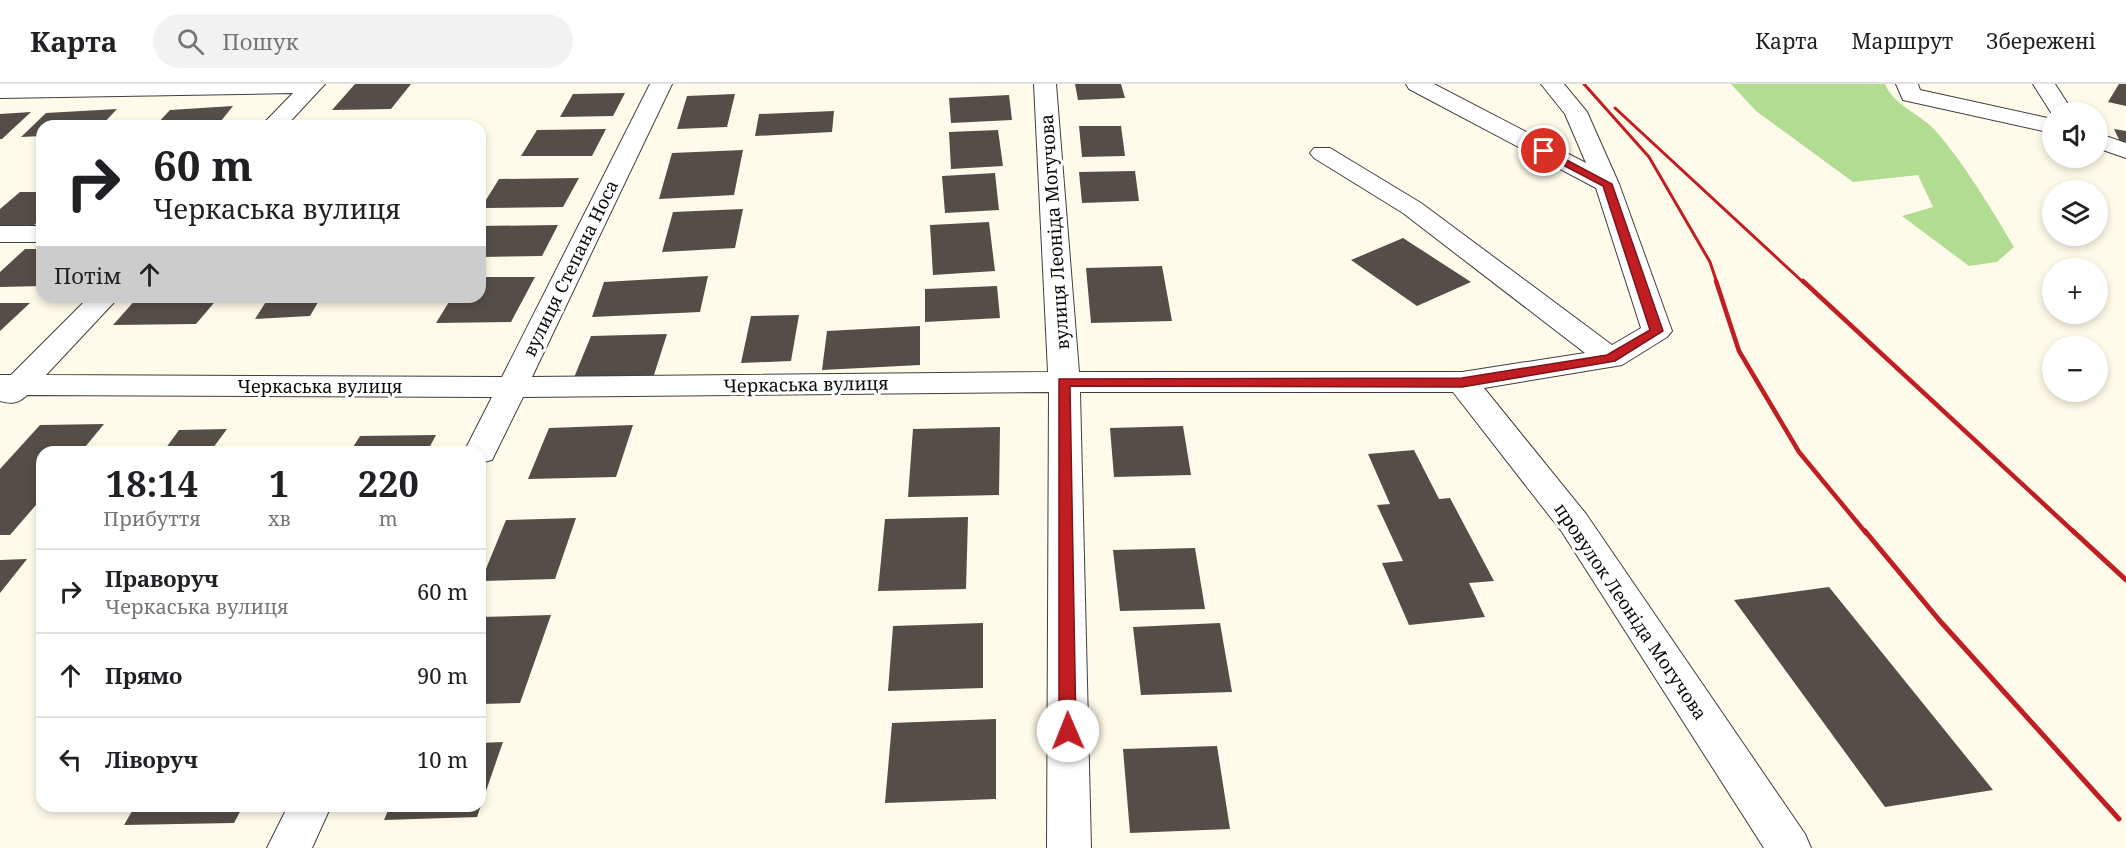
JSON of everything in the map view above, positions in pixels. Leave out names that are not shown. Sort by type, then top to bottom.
[{"type":"street","name":"вулиця Степана Носа","points":[[483,446],[661,84]]},
{"type":"street","name":"вулиця Леоніда Могучова","points":[[1045,84],[1064,382],[1069,848]]},
{"type":"street","points":[[1417,84],[1607,184]]},
{"type":"street","points":[[1322,153],[1412,208],[1611,358],[1657,331],[1607,184],[1576,112],[1552,84]]},
{"type":"street","points":[[1907,84],[1911,95],[2042,124]]},
{"type":"street","points":[[2044,84],[2056,102]]},
{"type":"street","points":[[0,91],[313,85]]},
{"type":"street","points":[[279,120],[313,85]]},
{"type":"street","points":[[2108,144],[2126,151]]},
{"type":"street","points":[[0,234],[36,234]]},
{"type":"street","points":[[6,391],[99,303]]},
{"type":"street","name":"Черкаська вулиця","points":[[6,391],[1064,382],[1462,382],[1611,358]]},
{"type":"street","name":"провулок Леоніда Могучова","points":[[1462,382],[1574,523],[1789,848]]},
{"type":"street","points":[[289,848],[307,812]]},
{"type":"green space","points":[[1731,84],[1885,84],[1893,97],[1932,127],[1943,140],[1976,185],[2014,247],[1997,262],[1969,266],[1902,216],[1933,207],[1918,175],[1853,182],[1756,111]]},
{"type":"building","points":[[355,84],[411,84],[391,109],[332,110]]},
{"type":"building","points":[[1075,84],[1121,84],[1125,98],[1078,100]]},
{"type":"building","points":[[2119,84],[2126,84],[2126,106],[2108,102]]},
{"type":"building","points":[[625,93],[613,116],[560,117],[573,94]]},
{"type":"building","points":[[735,94],[727,127],[677,129],[687,96]]},
{"type":"building","points":[[1009,95],[1012,120],[951,123],[949,98]]},
{"type":"building","points":[[233,106],[222,120],[161,120],[170,110]]},
{"type":"building","points":[[117,109],[107,120],[39,120],[46,113]]},
{"type":"building","points":[[834,111],[832,132],[755,136],[759,114]]},
{"type":"building","points":[[31,112],[2,139],[0,139],[0,114]]},
{"type":"building","points":[[36,123],[36,136],[21,137]]},
{"type":"building","points":[[1079,126],[1121,126],[1125,156],[1082,157]]},
{"type":"building","points":[[606,129],[592,156],[521,156],[537,130]]},
{"type":"building","points":[[2114,129],[2126,131],[2126,147],[2122,146]]},
{"type":"building","points":[[998,130],[1003,166],[951,169],[949,132]]},
{"type":"building","points":[[743,150],[734,195],[659,199],[672,153]]},
{"type":"building","points":[[1135,171],[1139,201],[1082,203],[1079,172]]},
{"type":"building","points":[[995,173],[999,210],[945,213],[942,176]]},
{"type":"building","points":[[579,178],[563,207],[486,208],[486,200],[499,179]]},
{"type":"building","points":[[20,192],[36,192],[36,223],[33,226],[0,226],[0,209]]},
{"type":"building","points":[[743,209],[735,248],[662,252],[673,212]]},
{"type":"building","points":[[989,222],[995,271],[933,275],[930,225]]},
{"type":"building","points":[[558,225],[542,256],[486,257],[486,226]]},
{"type":"building","points":[[1403,238],[1471,282],[1417,306],[1351,260]]},
{"type":"building","points":[[25,249],[36,249],[36,286],[0,287],[0,272]]},
{"type":"building","points":[[1162,266],[1172,321],[1091,323],[1086,268]]},
{"type":"building","points":[[708,276],[700,312],[592,317],[604,282]]},
{"type":"building","points":[[486,277],[535,277],[511,322],[436,323],[448,303],[486,303]]},
{"type":"building","points":[[997,286],[1000,318],[925,322],[925,289]]},
{"type":"building","points":[[0,303],[30,303],[0,331]]},
{"type":"building","points":[[133,303],[214,303],[196,324],[113,325]]},
{"type":"building","points":[[265,303],[318,303],[310,316],[255,319]]},
{"type":"building","points":[[799,315],[791,361],[741,363],[751,316]]},
{"type":"building","points":[[920,326],[920,365],[822,370],[827,331]]},
{"type":"building","points":[[667,334],[653,378],[573,380],[591,336]]},
{"type":"building","points":[[104,424],[86,446],[36,446],[36,505],[10,535],[0,535],[0,469],[40,425]]},
{"type":"building","points":[[633,425],[616,477],[528,479],[549,428]]},
{"type":"building","points":[[1183,426],[1191,475],[1114,477],[1110,428]]},
{"type":"building","points":[[1000,427],[999,495],[908,497],[913,429]]},
{"type":"building","points":[[227,429],[214,446],[167,446],[179,430]]},
{"type":"building","points":[[436,435],[430,446],[354,446],[360,436]]},
{"type":"building","points":[[1414,450],[1439,499],[1450,498],[1494,581],[1469,583],[1485,617],[1409,625],[1382,563],[1403,561],[1377,505],[1390,504],[1368,454]]},
{"type":"building","points":[[968,517],[966,589],[878,591],[885,519]]},
{"type":"building","points":[[576,518],[555,579],[486,581],[486,569],[506,520]]},
{"type":"building","points":[[1195,548],[1205,609],[1120,611],[1113,550]]},
{"type":"building","points":[[27,559],[0,593],[0,560]]},
{"type":"building","points":[[1829,587],[1993,790],[1885,807],[1734,600]]},
{"type":"building","points":[[551,615],[520,703],[486,704],[486,617]]},
{"type":"building","points":[[983,623],[983,688],[888,691],[893,626]]},
{"type":"building","points":[[1220,623],[1232,692],[1141,695],[1133,627]]},
{"type":"building","points":[[996,719],[996,799],[885,803],[892,723]]},
{"type":"building","points":[[503,742],[486,791],[486,743]]},
{"type":"building","points":[[1217,746],[1230,829],[1130,833],[1123,749]]},
{"type":"building","points":[[132,812],[240,812],[234,823],[124,825]]},
{"type":"building","points":[[387,812],[479,812],[477,817],[384,820]]},
{"type":"railway","points":[[1584,84],[1649,157],[1710,262],[1717,283]]},
{"type":"railway","points":[[1615,108],[1804,283]]},
{"type":"railway","points":[[1716,281],[1739,351],[1799,452],[1866,533]]},
{"type":"railway","points":[[1803,281],[2075,533]]},
{"type":"railway","points":[[1865,531],[1940,621],[2119,819]]},
{"type":"railway","points":[[2073,531],[2126,580]]},
{"type":"route","points":[[1068,731],[1064,382],[1462,382],[1611,358],[1657,331],[1607,184],[1544,151]]}]
